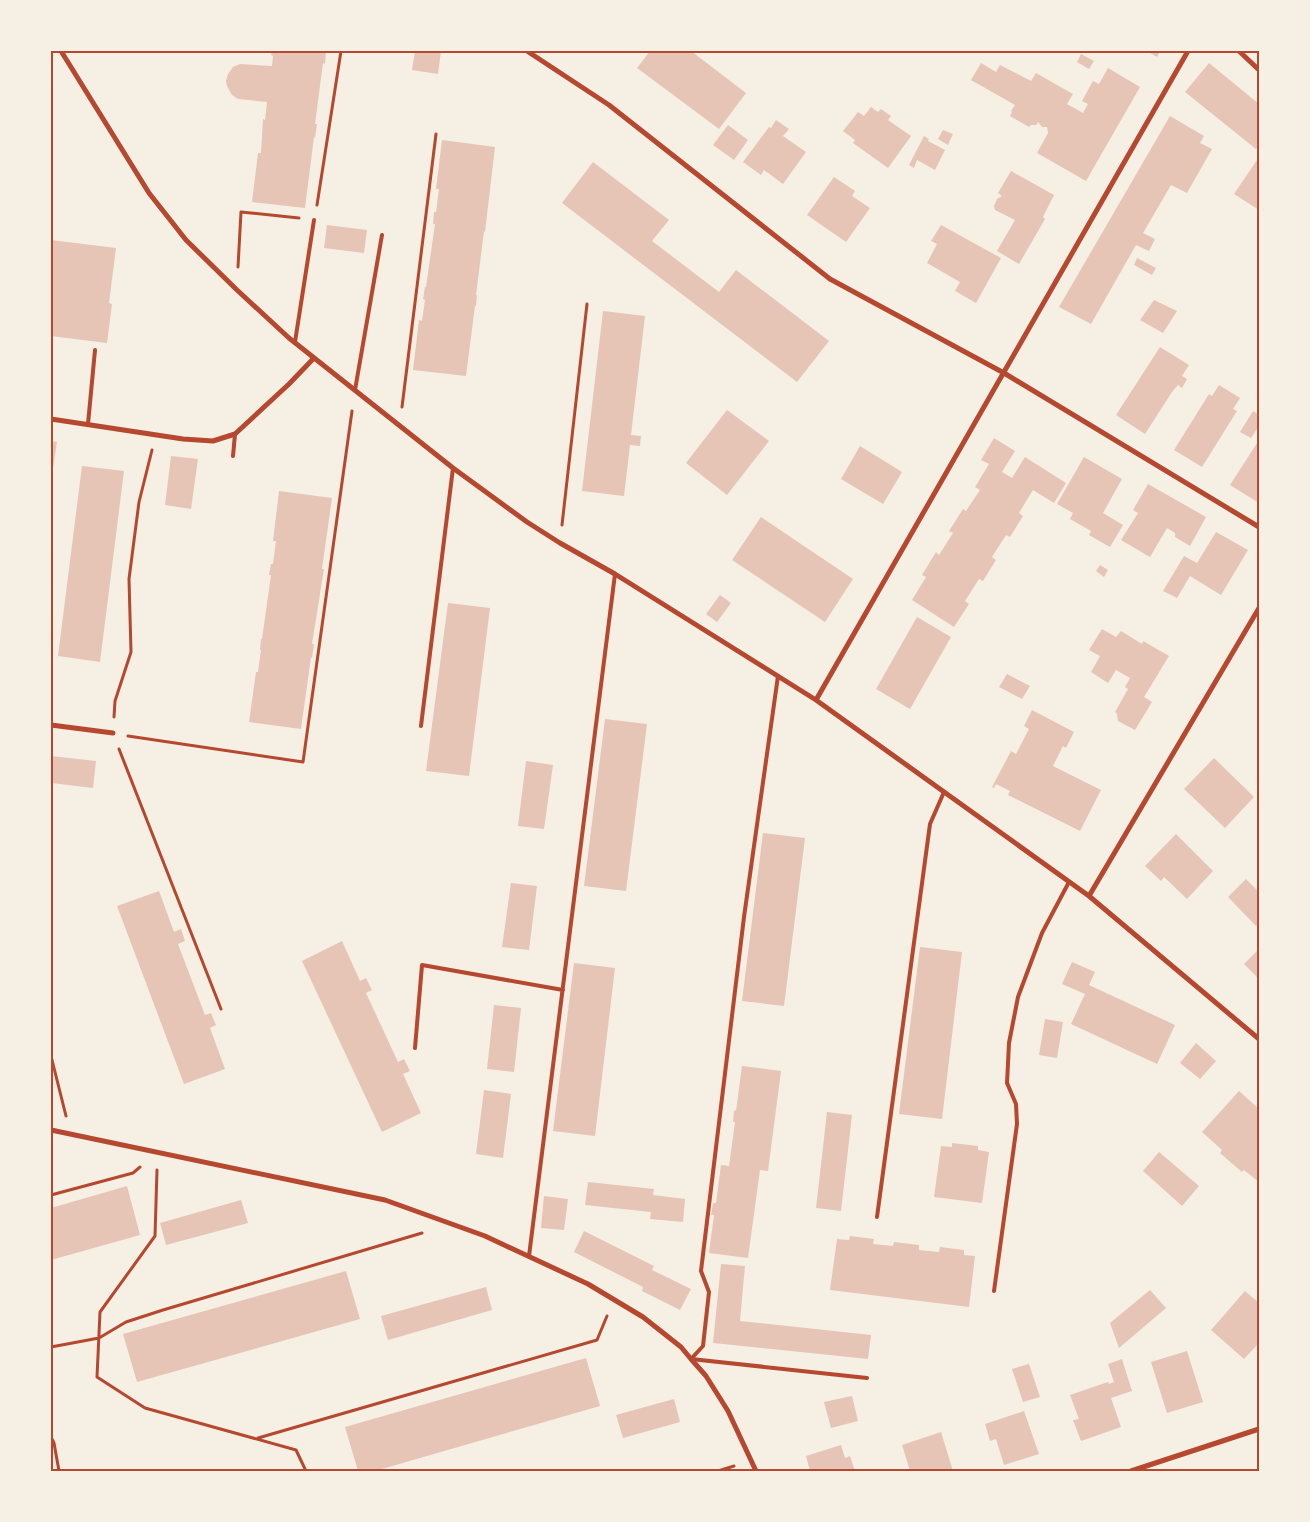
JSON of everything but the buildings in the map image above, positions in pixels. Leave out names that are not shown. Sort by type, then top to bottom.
[{"type":"street","points":[[61,51],[149,193],[186,240],[237,290],[314,358],[453,468],[560,543],[615,574],[816,700],[1089,896],[1259,1039]]},
{"type":"street","points":[[527,51],[610,105],[830,279],[1004,373],[1259,527]]},
{"type":"street","points":[[816,700],[1188,51]]},
{"type":"street","points":[[1239,51],[1259,70]]},
{"type":"street","points":[[51,419],[183,439],[213,441],[235,434],[290,384],[314,358]]},
{"type":"street","points":[[1089,896],[1259,608]]},
{"type":"street","points":[[51,725],[113,734]]},
{"type":"street","points":[[51,1130],[385,1200],[485,1236],[588,1284],[642,1317],[681,1347],[706,1376],[728,1411],[756,1471]]},
{"type":"street","points":[[1130,1471],[1259,1429]]},
{"type":"lane","points":[[295,342],[314,220]]},
{"type":"lane","points":[[355,391],[382,235]]},
{"type":"lane","points":[[88,424],[95,350]]},
{"type":"lane","points":[[233,456],[235,434]]},
{"type":"lane","points":[[421,726],[453,468]]},
{"type":"lane","points":[[529,1256],[615,574]]},
{"type":"lane","points":[[691,1359],[703,1346],[709,1292],[701,1271],[744,916],[778,676]]},
{"type":"lane","points":[[877,1217],[930,824],[944,792]]},
{"type":"lane","points":[[994,1291],[1017,1124],[1016,1104],[1007,1083],[1009,1044],[1018,998],[1039,942],[1069,882]]},
{"type":"lane","points":[[415,1048],[422,965],[563,990]]},
{"type":"lane","points":[[691,1359],[867,1378]]},
{"type":"path","points":[[237,290],[241,212],[314,220],[341,51]]},
{"type":"path","points":[[400,425],[436,134]]},
{"type":"path","points":[[560,543],[587,304]]},
{"type":"path","points":[[113,734],[304,762],[355,391]]},
{"type":"path","points":[[156,435],[139,502],[129,579],[131,652],[114,701],[113,734],[221,1008]]},
{"type":"path","points":[[51,1056],[71,1134]]},
{"type":"path","points":[[51,1195],[133,1173],[157,1151]]},
{"type":"path","points":[[157,1151],[155,1236],[100,1312],[97,1376],[145,1408],[296,1450],[306,1471]]},
{"type":"path","points":[[51,1347],[99,1338],[126,1322],[163,1310],[451,1224]]},
{"type":"path","points":[[257,1438],[597,1340],[614,1299]]},
{"type":"path","points":[[51,1437],[54,1443],[59,1471]]}]
